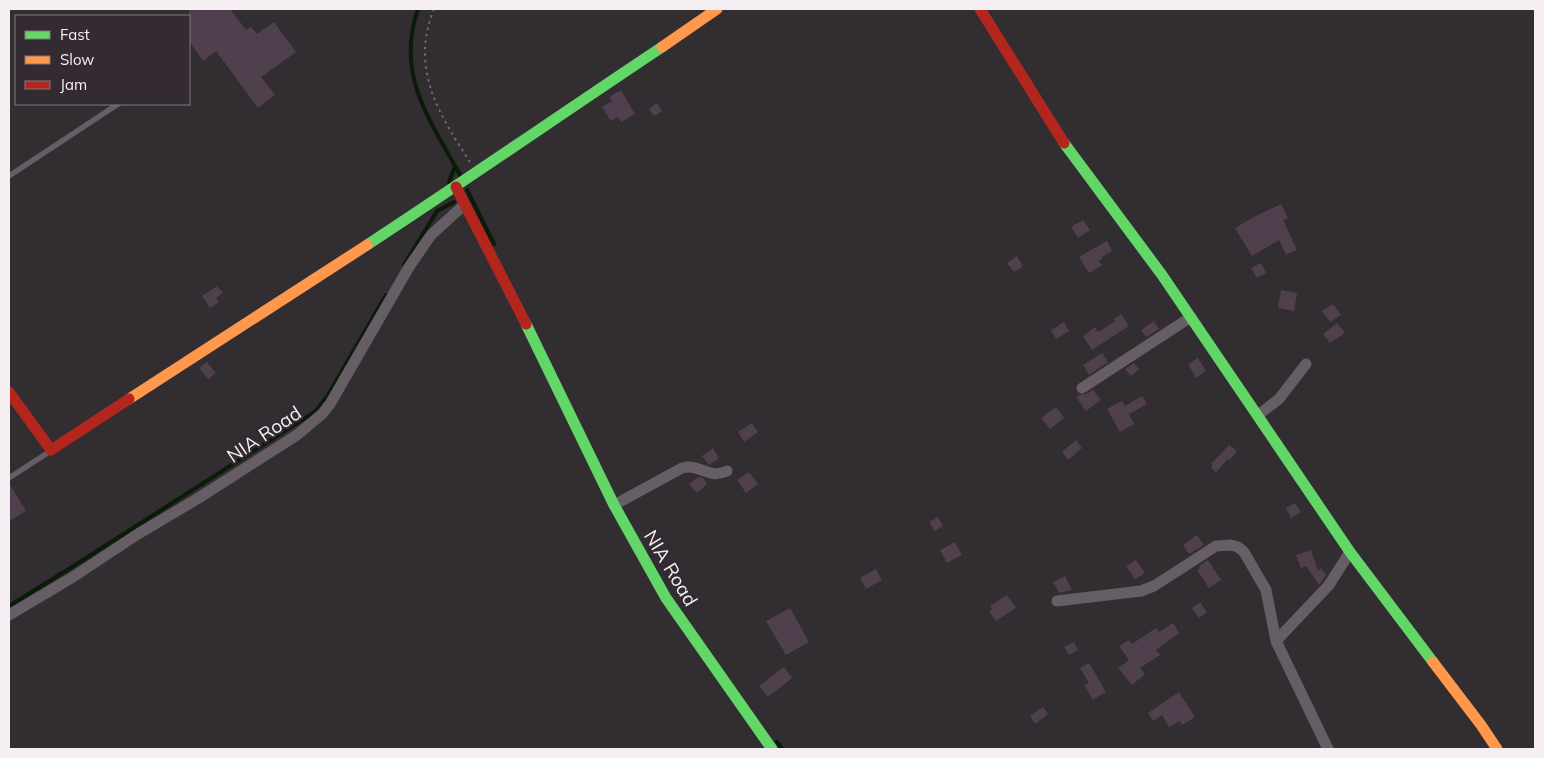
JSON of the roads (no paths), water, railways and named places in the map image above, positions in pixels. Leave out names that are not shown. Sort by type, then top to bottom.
[{"type":"street","points":[[9,392],[51,450],[456,187],[542,125],[656,52],[717,9]]},
{"type":"street","points":[[980,9],[1062,140],[1162,275],[1350,552],[1481,725],[1497,749]]},
{"type":"street","name":"NIA Road","points":[[456,187],[614,505],[666,598],[772,749]]},
{"type":"street","name":"NIA Road","points":[[9,615],[74,577],[138,534],[197,499],[312,424],[330,404],[409,267],[431,235],[464,206]]},
{"type":"street","points":[[1082,388],[1191,317]]},
{"type":"street","points":[[1258,415],[1279,399],[1306,364]]},
{"type":"street","points":[[614,505],[682,468],[693,467],[716,474],[728,470]]},
{"type":"street","points":[[1056,601],[1141,591],[1154,586],[1216,546],[1231,545],[1238,547],[1244,552],[1266,590],[1276,641],[1328,749]]},
{"type":"street","points":[[1276,641],[1329,585],[1350,552]]},
{"type":"lane","points":[[9,176],[116,105]]},
{"type":"lane","points":[[9,478],[51,450]]},
{"type":"waterway","points":[[418,9],[412,33],[411,55],[413,76],[427,116],[460,175]]},
{"type":"waterway","points":[[449,182],[455,166]]},
{"type":"waterway","points":[[467,190],[494,244]]},
{"type":"waterway","points":[[404,265],[437,211],[454,202]]},
{"type":"waterway","points":[[9,606],[316,411],[328,395],[386,295]]},
{"type":"waterway","points":[[777,742],[782,749]]}]
